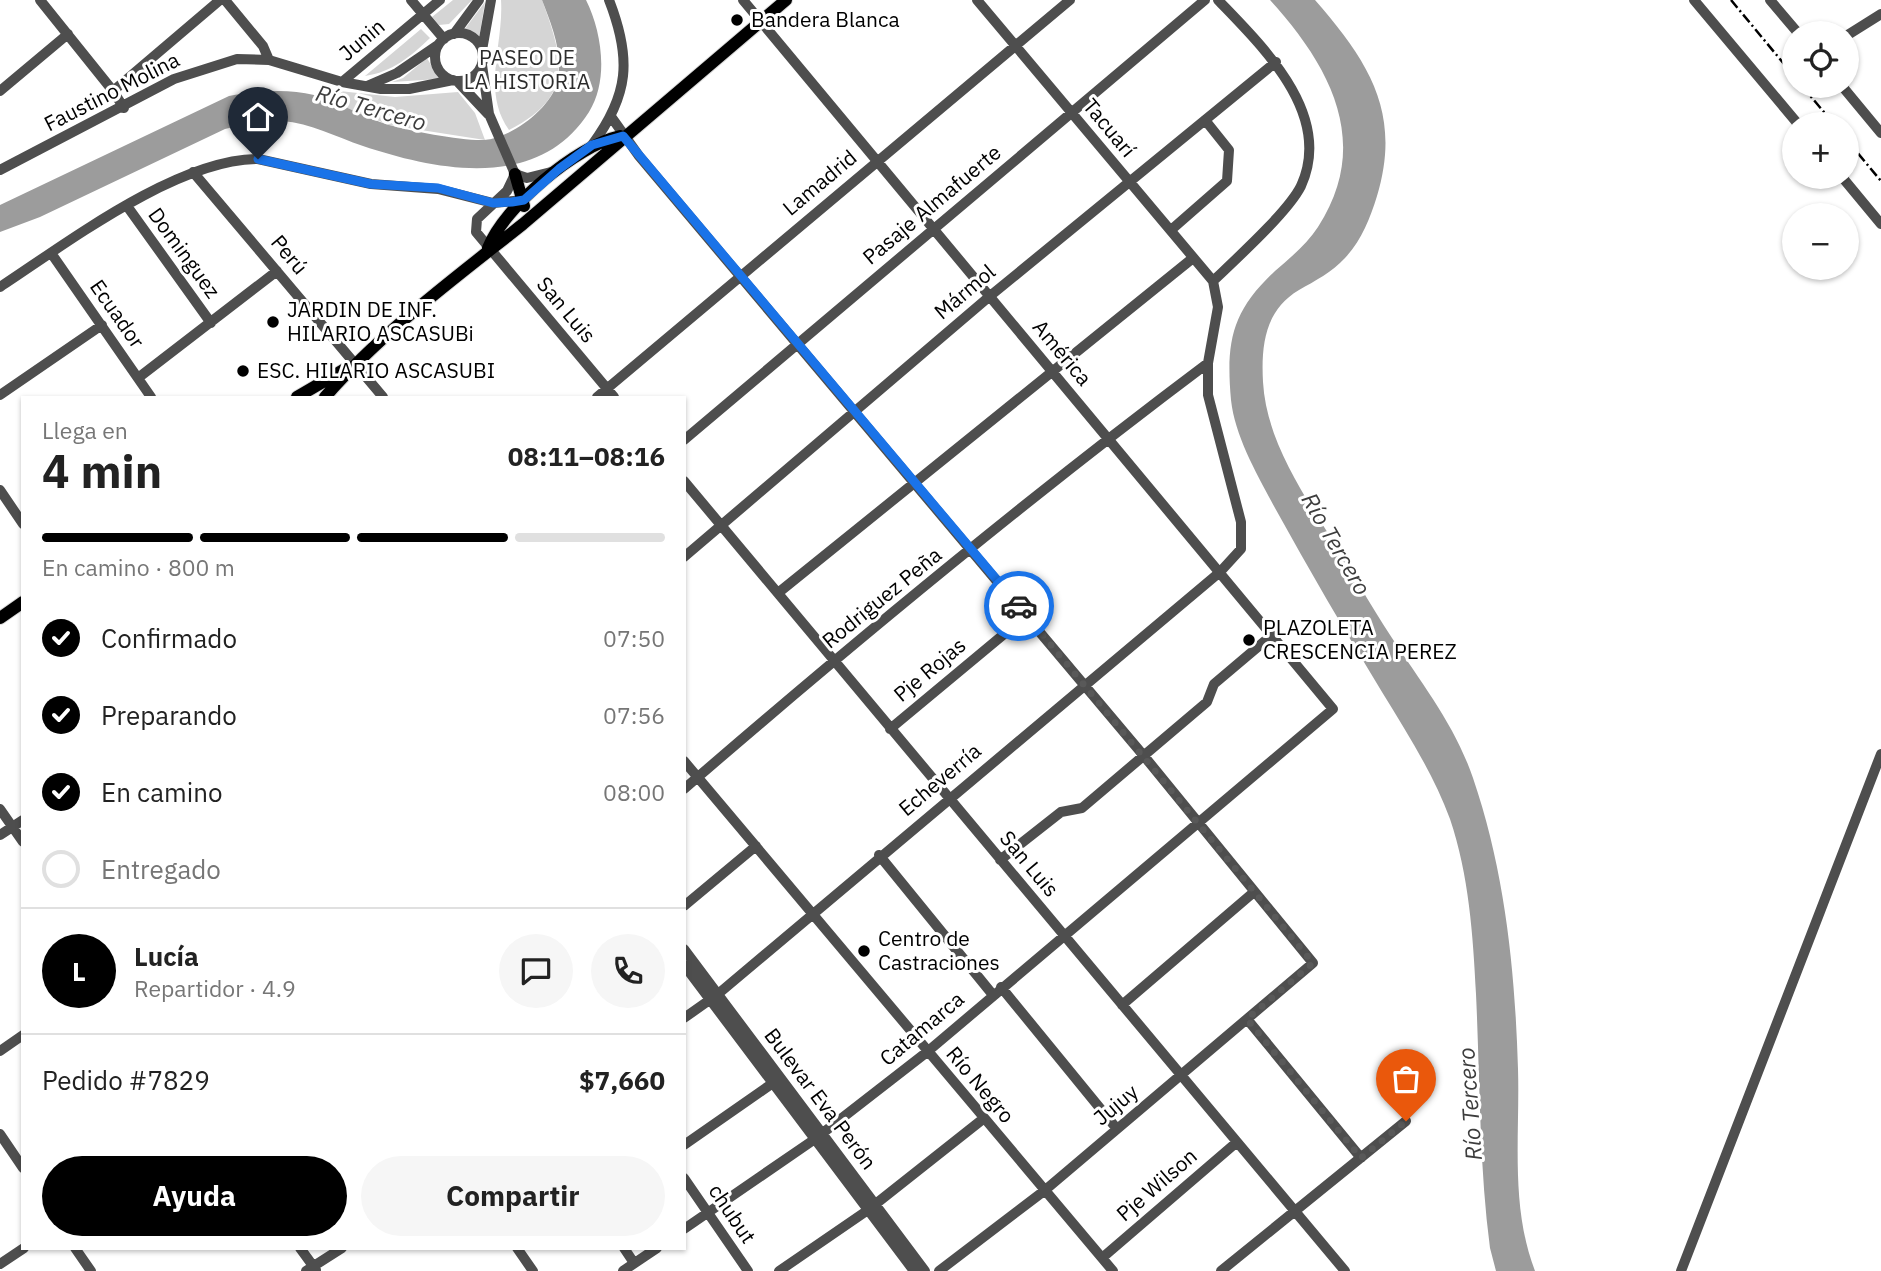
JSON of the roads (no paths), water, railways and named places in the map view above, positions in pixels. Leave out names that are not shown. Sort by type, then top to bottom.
[{"type":"main road","points":[[326,396],[355,364],[488,248],[505,238],[786,0]]},
{"type":"main road","points":[[488,248],[499,227],[559,169],[592,145],[623,136]]},
{"type":"main road","points":[[505,238],[524,214],[524,200],[515,174]]},
{"type":"main road","points":[[299,396],[355,364]]},
{"type":"main road","points":[[0,618],[21,603]]},
{"type":"street","points":[[40,0],[113,90],[124,108]]},
{"type":"street","points":[[113,90],[222,0],[263,46],[269,60]]},
{"type":"street","points":[[411,0],[446,39],[474,38],[482,50]]},
{"type":"street","name":"Junin","points":[[342,82],[440,0]]},
{"type":"street","points":[[367,86],[397,73],[446,39],[479,0]]},
{"type":"street","points":[[491,0],[482,50],[489,114],[515,174],[527,178],[559,169]]},
{"type":"street","points":[[592,145],[612,118],[624,82],[619,33],[609,0]]},
{"type":"street","name":"América","points":[[743,0],[1333,709]]},
{"type":"street","name":"Tacuarí","points":[[977,0],[1213,281]]},
{"type":"street","name":"Lamadrid","points":[[598,396],[1070,0]]},
{"type":"street","name":"Pasaje Almafuerte","points":[[686,438],[1205,0]]},
{"type":"street","points":[[1208,363],[1218,307],[1213,281],[1294,195],[1305,172],[1308,147],[1302,114],[1289,82],[1276,62],[1219,0]]},
{"type":"street","points":[[1694,0],[1788,112]]},
{"type":"street","points":[[1770,0],[1788,21]]},
{"type":"street","points":[[1859,28],[1881,14]]},
{"type":"street","points":[[0,91],[68,34]]},
{"type":"street","points":[[446,39],[437,65],[440,72],[455,81],[489,114]]},
{"type":"street","name":"Faustino Molina","points":[[0,170],[194,71],[237,59],[269,60],[342,82],[409,89],[472,77],[482,65]]},
{"type":"street","name":"Mármol","points":[[686,555],[990,296],[1276,62]]},
{"type":"street","points":[[1852,98],[1881,133]]},
{"type":"street","points":[[612,118],[623,136],[856,410],[1254,892],[1122,1005]]},
{"type":"street","points":[[1171,230],[1227,181],[1231,167],[1229,150],[1205,120]]},
{"type":"street","points":[[0,287],[127,206],[192,172],[228,161],[258,159],[371,184],[438,188],[493,203],[524,200]]},
{"type":"street","name":"Perú","points":[[192,172],[355,364]]},
{"type":"street","points":[[488,248],[479,239],[475,225],[481,214],[507,191],[515,174]]},
{"type":"street","points":[[1852,189],[1881,224]]},
{"type":"street","name":"Dominguez","points":[[127,206],[211,323]]},
{"type":"street","name":"San Luis","points":[[488,248],[613,396]]},
{"type":"street","name":"Ecuador","points":[[51,253],[151,396]]},
{"type":"street","points":[[778,593],[1193,258]]},
{"type":"street","points":[[138,378],[277,271]]},
{"type":"street","points":[[0,395],[102,325]]},
{"type":"street","name":"Rodriguez Peña","points":[[686,787],[835,660],[1108,438],[1208,363]]},
{"type":"street","name":"Echeverría","points":[[686,1017],[714,997],[879,855],[1220,572],[1241,549],[1241,522],[1208,395],[1208,363]]},
{"type":"street","points":[[355,364],[382,396]]},
{"type":"street","points":[[311,396],[320,384]]},
{"type":"street","name":"San Luis","points":[[686,483],[1345,1271]]},
{"type":"street","points":[[0,490],[21,521]]},
{"type":"street","name":"Pje Rojas","points":[[890,729],[1027,615]]},
{"type":"street","points":[[1000,860],[1060,812],[1082,808],[1207,702],[1214,684],[1273,634]]},
{"type":"street","name":"Catamarca","points":[[686,1228],[818,1136],[927,1052],[1196,821],[1333,709]]},
{"type":"street","points":[[1681,1271],[1881,754]]},
{"type":"street","name":"Río Negro","points":[[686,763],[1109,1270]]},
{"type":"street","points":[[0,808],[21,839]]},
{"type":"street","points":[[0,835],[21,821]]},
{"type":"street","points":[[686,904],[756,846]]},
{"type":"street","points":[[879,855],[993,995]]},
{"type":"street","name":"Jujuy","points":[[939,1271],[1044,1191],[1313,963],[1254,892]]},
{"type":"street","name":"Bulevar Eva Perón","points":[[686,953],[773,1083],[818,1136]]},
{"type":"street","name":"Bulevar Eva Perón","points":[[686,967],[714,997],[872,1207],[925,1271]]},
{"type":"street","points":[[1001,987],[1117,1129]]},
{"type":"street","points":[[1247,1019],[1361,1158]]},
{"type":"street","points":[[0,1051],[21,1036]]},
{"type":"street","points":[[686,1144],[773,1083]]},
{"type":"street","points":[[779,1271],[872,1207],[984,1119]]},
{"type":"street","points":[[1229,1269],[1295,1211],[1406,1121]]},
{"type":"street","points":[[0,1134],[21,1165]]},
{"type":"street","name":"Pje Wilson","points":[[1101,1258],[1237,1142]]},
{"type":"street","name":"chubut","points":[[686,1181],[748,1271]]},
{"type":"street","name":"Bulevar Eva Perón","points":[[872,1207],[914,1271]]},
{"type":"street","points":[[0,1264],[21,1250]]},
{"type":"street","points":[[76,1250],[91,1271]]},
{"type":"street","points":[[301,1250],[312,1269],[339,1250]]},
{"type":"street","points":[[518,1250],[533,1271]]},
{"type":"street","points":[[625,1250],[634,1263]]},
{"type":"street","points":[[623,1271],[654,1250]]},
{"type":"railway","points":[[1731,0],[1782,62]]},
{"type":"railway","points":[[1812,98],[1824,112]]},
{"type":"railway","points":[[1859,155],[1881,181]]},
{"type":"place","name":"Bandera Blanca","points":[[737,20]]},
{"type":"place","name":"JARDIN DE INF. HILARIO ASCASUBi","points":[[273,322]]},
{"type":"place","name":"ESC. HILARIO ASCASUBI","points":[[243,371]]},
{"type":"place","name":"PLAZOLETA CRESCENCIA PEREZ","points":[[1249,640]]},
{"type":"place","name":"Centro de Castraciones","points":[[864,951]]},
{"type":"park label","name":"PASEO DE LA HISTORIA","points":[[527,70]]},
{"type":"water label","name":"Río Tercero","points":[[371,108]]},
{"type":"water label","name":"Río Tercero","points":[[1336,544]]},
{"type":"water label","name":"Río Tercero","points":[[1470,1104]]}]
